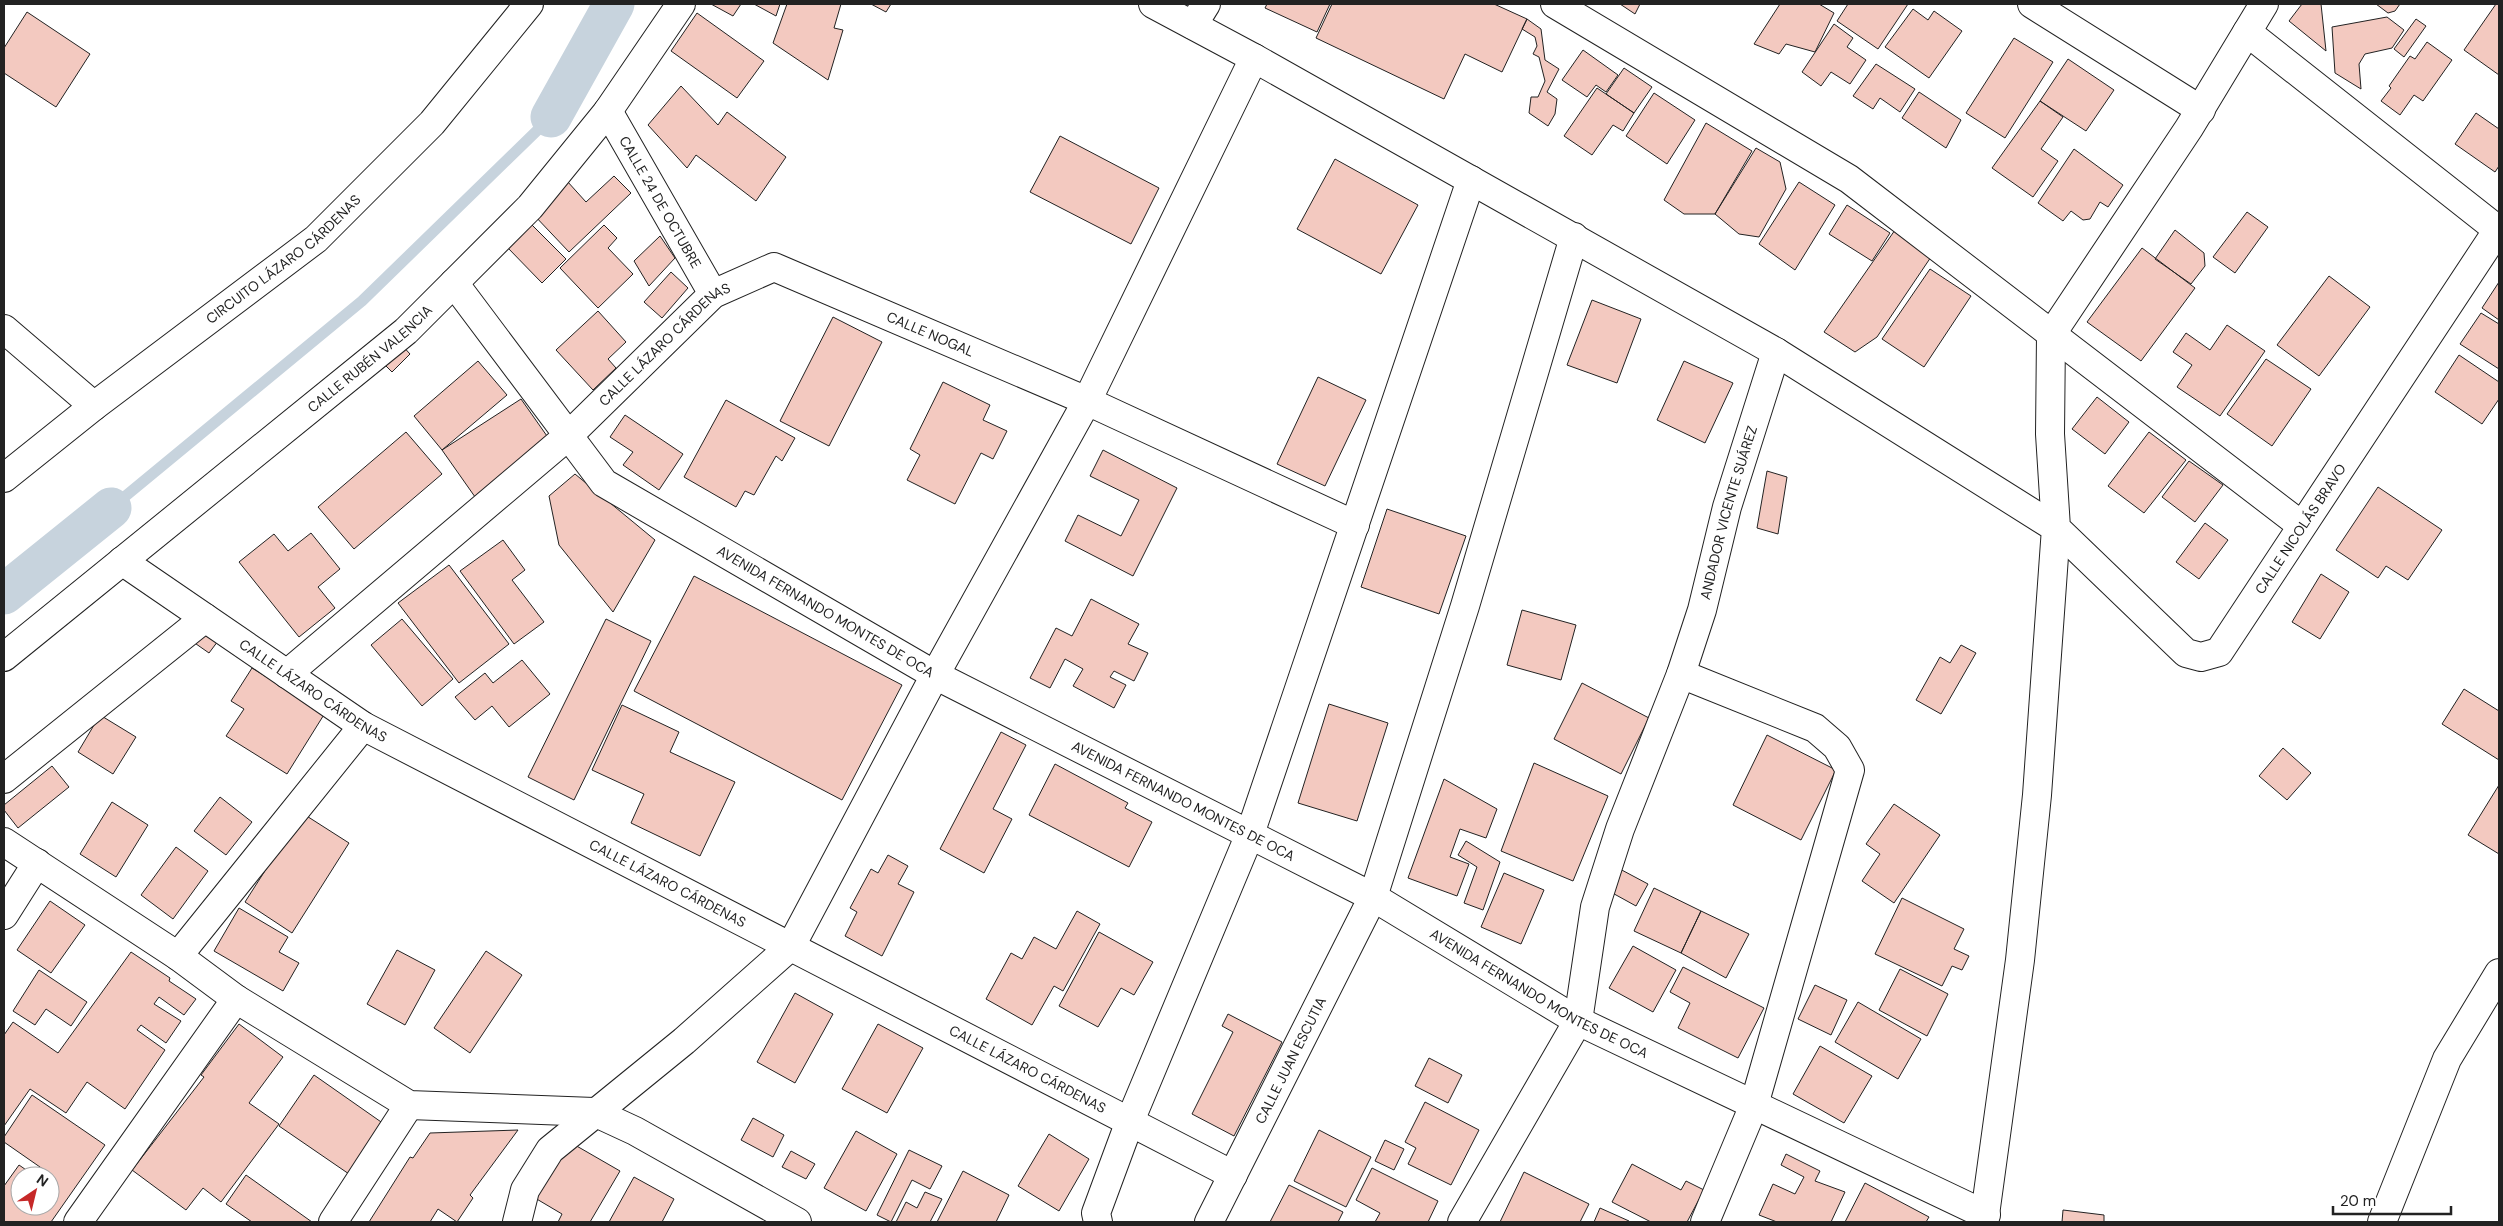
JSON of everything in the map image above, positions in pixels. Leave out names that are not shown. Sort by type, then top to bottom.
[{"type":"street","name":"CIRCUITO LÁZARO CÁRDENAS","points":[[4,478],[94,406],[316,239],[432,123],[528,4]]},
{"type":"street","name":"CALLE RUBÉN VALENCIA","points":[[4,657],[406,331],[530,207],[608,111],[681,4]]},
{"type":"street","name":"CALLE NICOLÁS BRAVO","points":[[1153,4],[1200,14],[1254,58],[1776,352],[2056,528],[2186,652],[2201,658],[2219,652],[2301,525],[2499,229]]},
{"type":"street","points":[[1555,4],[1849,179],[2301,525]]},
{"type":"street","points":[[2032,4],[2201,110]]},
{"type":"street","points":[[1985,1219],[2020,960],[2037,795],[2056,528],[2050,434],[2051,335],[2201,110],[2264,4]]},
{"type":"street","points":[[2247,32],[2499,229]]},
{"type":"street","points":[[517,1222],[525,1190],[550,1150],[594,1112],[684,1041],[790,946],[935,675],[1087,401],[1254,58]]},
{"type":"street","name":"CALLE 24 DE OCTUBRE","points":[[608,111],[713,294]]},
{"type":"street","points":[[1098,1222],[1096,1213],[1130,1121],[1250,834],[1471,180]]},
{"type":"street","name":"CALLE JUAN ESCUTIA","points":[[1209,1222],[1373,897],[1465,606],[1574,237]]},
{"type":"street","name":"CALLE NOGAL","points":[[774,267],[1087,401],[1355,525]]},
{"type":"street","name":"CALLE LÁZARO CÁRDENAS","points":[[287,674],[568,436],[713,294],[774,267]]},
{"type":"street","name":"AVENIDA FERNANDO MONTES DE OCA","points":[[454,283],[604,483],[935,675],[1373,897],[1578,1021],[1754,1104],[1985,1219]]},
{"type":"street","points":[[4,329],[94,406]]},
{"type":"street","name":"ANDADOR VICENTE SUÁREZ","points":[[1578,1021],[1595,907],[1620,829],[1681,674],[1702,610],[1727,507],[1776,352]]},
{"type":"street","name":"CALLE LÁZARO CÁRDENAS","points":[[122,561],[363,726],[1233,1175]]},
{"type":"street","points":[[4,779],[205,618]]},
{"type":"street","points":[[1681,674],[1816,728],[1837,747],[1850,770],[1754,1104],[1705,1222]]},
{"type":"street","points":[[178,956],[363,726]]},
{"type":"street","points":[[4,842],[178,956],[236,999],[409,1105],[594,1112],[635,1131],[797,1222]]},
{"type":"street","points":[[4,915],[37,864]]},
{"type":"street","points":[[2382,1222],[2446,1059],[2499,973]]},
{"type":"street","points":[[78,1222],[236,999]]},
{"type":"street","points":[[1462,1222],[1578,1021]]},
{"type":"street","points":[[333,1222],[409,1105]]},
{"type":"building","points":[[711,4],[741,4],[733,16]]},
{"type":"building","points":[[754,4],[780,4],[776,16]]},
{"type":"building","points":[[787,4],[841,4],[834,28],[843,30],[828,80],[773,43]]},
{"type":"building","points":[[871,4],[891,4],[886,12]]},
{"type":"building","points":[[1267,4],[1330,4],[1317,32],[1265,8]]},
{"type":"building","points":[[1332,4],[1494,4],[1527,19],[1502,72],[1465,54],[1444,99],[1316,38]]},
{"type":"building","points":[[1620,4],[1640,4],[1635,14]]},
{"type":"building","points":[[1780,4],[1819,4],[1834,13],[1815,52],[1786,44],[1779,54],[1754,44]]},
{"type":"building","points":[[1848,4],[1908,4],[1878,49],[1837,21]]},
{"type":"building","points":[[2302,4],[2321,4],[2326,51],[2289,21]]},
{"type":"building","points":[[2376,4],[2400,4],[2395,11],[2388,13]]},
{"type":"building","points":[[2496,4],[2499,4],[2499,75],[2464,50]]},
{"type":"building","points":[[1913,9],[1928,20],[1934,11],[1962,31],[1929,78],[1885,47]]},
{"type":"building","points":[[27,12],[90,54],[56,107],[4,73],[4,48]]},
{"type":"building","points":[[697,13],[764,61],[737,98],[671,51]]},
{"type":"building","points":[[2387,17],[2404,30],[2392,48],[2365,54],[2359,64],[2361,89],[2335,73],[2332,27]]},
{"type":"building","points":[[1527,19],[1541,29],[1545,60],[1559,69],[1547,92],[1557,99],[1555,114],[1548,126],[1529,113],[1531,97],[1538,97],[1545,81],[1539,57],[1533,54],[1537,46],[1535,37],[1522,29]]},
{"type":"building","points":[[2416,19],[2426,26],[2404,57],[2394,49]]},
{"type":"building","points":[[1834,24],[1853,38],[1847,47],[1866,60],[1850,84],[1831,72],[1821,86],[1802,72]]},
{"type":"building","points":[[2014,38],[2053,62],[2005,138],[1966,113]]},
{"type":"building","points":[[2427,42],[2452,60],[2423,101],[2414,95],[2400,115],[2381,101],[2410,56],[2415,59]]},
{"type":"building","points":[[1583,50],[1618,75],[1606,92],[1596,85],[1587,97],[1562,80]]},
{"type":"building","points":[[2068,59],[2114,90],[2086,131],[2040,101]]},
{"type":"building","points":[[1876,64],[1915,89],[1900,112],[1880,98],[1873,109],[1853,96]]},
{"type":"building","points":[[1624,68],[1652,87],[1634,113],[1606,94]]},
{"type":"building","points":[[681,86],[718,125],[727,112],[786,157],[756,201],[696,155],[687,168],[648,125]]},
{"type":"building","points":[[1597,88],[1634,113],[1623,131],[1613,125],[1592,155],[1564,136]]},
{"type":"building","points":[[1919,92],[1961,120],[1946,148],[1902,118]]},
{"type":"building","points":[[1654,93],[1695,120],[1667,164],[1626,136]]},
{"type":"building","points":[[2040,101],[2063,117],[2041,149],[2058,161],[2033,197],[1992,168]]},
{"type":"building","points":[[2476,113],[2499,129],[2499,166],[2495,172],[2455,144]]},
{"type":"building","points":[[1706,123],[1752,151],[1715,214],[1684,214],[1664,200]]},
{"type":"building","points":[[1060,136],[1159,188],[1131,244],[1030,192]]},
{"type":"building","points":[[1756,148],[1780,162],[1786,189],[1759,237],[1739,234],[1715,214]]},
{"type":"building","points":[[2074,149],[2123,185],[2108,207],[2100,202],[2090,219],[2083,220],[2071,211],[2063,221],[2038,203]]},
{"type":"building","points":[[1335,159],[1418,205],[1381,274],[1297,229]]},
{"type":"building","points":[[614,176],[631,193],[569,252],[533,214],[567,181],[586,202]]},
{"type":"building","points":[[1799,182],[1835,205],[1795,270],[1759,244]]},
{"type":"building","points":[[1847,205],[1890,233],[1872,261],[1829,234]]},
{"type":"building","points":[[2247,212],[2268,227],[2235,273],[2213,257]]},
{"type":"building","points":[[531,224],[566,259],[542,283],[507,247]]},
{"type":"building","points":[[604,225],[617,238],[608,248],[633,274],[598,308],[560,268]]},
{"type":"building","points":[[1895,230],[1933,254],[1877,337],[1855,352],[1824,332]]},
{"type":"building","points":[[2175,230],[2204,253],[2205,266],[2191,284],[2155,259]]},
{"type":"building","points":[[660,236],[675,258],[649,286],[634,261]]},
{"type":"building","points":[[2142,248],[2195,288],[2141,361],[2087,322]]},
{"type":"building","points":[[1930,269],[1971,296],[1924,367],[1882,339]]},
{"type":"building","points":[[671,272],[688,288],[662,318],[644,302]]},
{"type":"building","points":[[2329,276],[2370,307],[2319,376],[2277,345]]},
{"type":"building","points":[[2499,282],[2499,320],[2482,308]]},
{"type":"building","points":[[1592,300],[1641,319],[1617,383],[1567,365]]},
{"type":"building","points":[[598,311],[626,342],[608,359],[616,368],[593,390],[556,350]]},
{"type":"building","points":[[2481,313],[2499,324],[2499,369],[2460,344]]},
{"type":"building","points":[[833,317],[882,342],[829,446],[780,421]]},
{"type":"building","points":[[2227,325],[2265,351],[2220,416],[2177,387],[2192,365],[2173,352],[2186,333],[2210,350]]},
{"type":"building","points":[[400,343],[410,354],[392,372],[382,362]]},
{"type":"building","points":[[2459,355],[2499,382],[2499,399],[2482,424],[2435,392]]},
{"type":"building","points":[[2266,359],[2311,389],[2272,446],[2227,414]]},
{"type":"building","points":[[478,361],[507,395],[442,450],[414,416]]},
{"type":"building","points":[[1684,361],[1733,383],[1705,443],[1657,420]]},
{"type":"building","points":[[1318,377],[1366,400],[1325,486],[1277,464]]},
{"type":"building","points":[[943,382],[990,405],[983,420],[1007,431],[993,459],[981,453],[955,504],[907,480],[920,455],[910,449]]},
{"type":"building","points":[[2097,397],[2129,422],[2105,454],[2072,429]]},
{"type":"building","points":[[521,399],[554,446],[480,504],[442,450]]},
{"type":"building","points":[[726,400],[795,438],[782,461],[776,456],[754,495],[745,491],[736,507],[684,477]]},
{"type":"building","points":[[625,415],[683,454],[659,490],[623,465],[633,452],[610,437]]},
{"type":"building","points":[[406,432],[442,474],[354,549],[318,507]]},
{"type":"building","points":[[2149,432],[2186,460],[2144,513],[2108,486]]},
{"type":"building","points":[[1103,450],[1177,488],[1133,576],[1065,541],[1078,515],[1121,536],[1139,500],[1090,476]]},
{"type":"building","points":[[2189,461],[2223,485],[2195,522],[2162,497]]},
{"type":"building","points":[[1767,471],[1787,477],[1778,534],[1757,528]]},
{"type":"building","points":[[575,474],[655,540],[613,612],[559,545],[549,496]]},
{"type":"building","points":[[2378,487],[2442,530],[2408,580],[2386,566],[2378,578],[2336,550]]},
{"type":"building","points":[[1387,509],[1466,536],[1439,614],[1361,587]]},
{"type":"building","points":[[2205,523],[2228,540],[2199,579],[2176,562]]},
{"type":"building","points":[[311,533],[340,569],[318,587],[335,608],[299,637],[239,562],[274,534],[288,551]]},
{"type":"building","points":[[503,540],[525,570],[512,580],[544,622],[514,644],[460,571]]},
{"type":"building","points":[[449,565],[509,644],[459,683],[398,603]]},
{"type":"building","points":[[2321,574],[2349,592],[2320,639],[2292,622]]},
{"type":"building","points":[[694,576],[902,685],[842,800],[634,691]]},
{"type":"building","points":[[1091,599],[1139,624],[1128,644],[1148,653],[1134,681],[1114,671],[1110,677],[1126,685],[1114,708],[1073,686],[1083,669],[1065,659],[1050,688],[1030,678],[1056,628],[1072,636]]},
{"type":"building","points":[[1522,610],[1576,625],[1561,680],[1507,665]]},
{"type":"building","points":[[402,619],[453,679],[422,706],[371,645]]},
{"type":"building","points":[[606,619],[651,641],[574,800],[528,777]]},
{"type":"building","points":[[197,626],[218,641],[209,653],[189,639]]},
{"type":"building","points":[[1961,645],[1976,653],[1941,714],[1916,700],[1940,657],[1950,663]]},
{"type":"building","points":[[522,660],[550,694],[509,727],[492,706],[475,720],[455,697],[485,673],[493,683]]},
{"type":"building","points":[[252,668],[325,713],[287,774],[226,736],[244,709],[231,701]]},
{"type":"building","points":[[1582,683],[1649,718],[1621,774],[1554,739]]},
{"type":"building","points":[[2464,689],[2499,711],[2499,760],[2442,724]]},
{"type":"building","points":[[1329,704],[1388,723],[1357,821],[1298,803]]},
{"type":"building","points":[[622,705],[679,732],[670,752],[735,782],[700,856],[631,823],[644,794],[592,770]]},
{"type":"building","points":[[100,715],[136,737],[113,774],[78,752]]},
{"type":"building","points":[[1001,732],[1026,745],[993,809],[1012,819],[984,873],[940,849]]},
{"type":"building","points":[[1767,735],[1836,770],[1801,840],[1733,805]]},
{"type":"building","points":[[2283,748],[2311,773],[2287,800],[2259,776]]},
{"type":"building","points":[[1534,763],[1608,796],[1573,881],[1501,851]]},
{"type":"building","points":[[1055,764],[1128,803],[1125,808],[1152,822],[1129,867],[1029,815]]},
{"type":"building","points":[[52,766],[69,787],[18,828],[4,810],[4,805]]},
{"type":"building","points":[[1444,779],[1497,809],[1486,838],[1460,829],[1450,857],[1469,864],[1457,896],[1408,878]]},
{"type":"building","points":[[2499,785],[2499,854],[2468,835]]},
{"type":"building","points":[[220,797],[252,822],[226,855],[194,831]]},
{"type":"building","points":[[112,802],[148,825],[116,877],[80,854]]},
{"type":"building","points":[[1894,804],[1940,835],[1894,903],[1862,881],[1880,854],[1866,844]]},
{"type":"building","points":[[302,813],[349,843],[292,933],[245,902]]},
{"type":"building","points":[[1466,841],[1500,862],[1483,910],[1464,903],[1477,867],[1458,855]]},
{"type":"building","points":[[176,847],[208,871],[173,919],[141,895]]},
{"type":"building","points":[[888,855],[908,866],[898,884],[914,892],[882,956],[845,936],[857,912],[850,908],[871,869],[878,873]]},
{"type":"building","points":[[1618,868],[1648,884],[1636,906],[1607,890]]},
{"type":"building","points":[[1504,873],[1544,890],[1521,944],[1481,927]]},
{"type":"building","points":[[1654,888],[1701,911],[1681,953],[1634,931]]},
{"type":"building","points":[[1902,898],[1964,929],[1954,949],[1969,956],[1962,970],[1952,966],[1942,986],[1875,954]]},
{"type":"building","points":[[50,901],[85,925],[51,973],[17,950]]},
{"type":"building","points":[[239,908],[288,937],[279,952],[299,963],[283,991],[214,951]]},
{"type":"building","points":[[1077,911],[1100,924],[1063,991],[1054,986],[1032,1025],[986,999],[1011,953],[1022,959],[1034,937],[1056,949]]},
{"type":"building","points":[[1701,911],[1749,934],[1726,978],[1681,953]]},
{"type":"building","points":[[1099,932],[1153,962],[1134,995],[1121,988],[1098,1027],[1059,1006]]},
{"type":"building","points":[[1633,946],[1676,970],[1653,1012],[1609,988]]},
{"type":"building","points":[[397,950],[435,970],[405,1025],[367,1004]]},
{"type":"building","points":[[486,951],[522,975],[470,1053],[434,1028]]},
{"type":"building","points":[[131,952],[170,978],[169,981],[196,999],[184,1015],[159,997],[154,1004],[181,1021],[166,1043],[141,1025],[137,1030],[165,1050],[125,1109],[87,1082],[66,1113],[30,1089],[4,1126],[4,1035],[13,1022],[58,1053]]},
{"type":"building","points":[[1683,967],[1764,1008],[1738,1058],[1678,1028],[1690,1003],[1670,992]]},
{"type":"building","points":[[1900,969],[1948,994],[1927,1036],[1879,1010]]},
{"type":"building","points":[[39,970],[87,1002],[71,1026],[46,1009],[35,1025],[13,1011]]},
{"type":"building","points":[[1815,985],[1847,1000],[1831,1035],[1798,1019]]},
{"type":"building","points":[[795,993],[833,1014],[795,1083],[757,1062]]},
{"type":"building","points":[[1858,1002],[1921,1039],[1898,1079],[1835,1042]]},
{"type":"building","points":[[1228,1014],[1282,1042],[1234,1136],[1192,1114],[1233,1032],[1222,1026]]},
{"type":"building","points":[[239,1024],[283,1057],[249,1103],[279,1124],[221,1202],[203,1188],[186,1210],[132,1170],[204,1077],[201,1075]]},
{"type":"building","points":[[878,1024],[923,1048],[887,1113],[842,1089]]},
{"type":"building","points":[[1820,1046],[1872,1076],[1844,1123],[1793,1094]]},
{"type":"building","points":[[1429,1058],[1462,1075],[1448,1103],[1415,1086]]},
{"type":"building","points":[[314,1075],[384,1124],[349,1174],[279,1126]]},
{"type":"building","points":[[32,1095],[105,1145],[60,1209],[60,1166],[38,1166],[4,1142],[4,1137]]},
{"type":"building","points":[[1425,1102],[1479,1130],[1451,1185],[1408,1164],[1416,1148],[1405,1142]]},
{"type":"building","points":[[753,1118],[784,1135],[773,1157],[741,1140]]},
{"type":"building","points":[[518,1130],[470,1195],[473,1198],[457,1222],[438,1209],[430,1222],[369,1222],[410,1157],[413,1158],[430,1133]]},
{"type":"building","points":[[1319,1130],[1371,1157],[1346,1207],[1294,1181]]},
{"type":"building","points":[[856,1131],[897,1154],[866,1211],[824,1188]]},
{"type":"building","points":[[1049,1134],[1089,1159],[1059,1211],[1018,1186]]},
{"type":"building","points":[[1385,1140],[1404,1149],[1394,1170],[1375,1161]]},
{"type":"building","points":[[568,1141],[620,1171],[590,1222],[558,1222],[562,1214],[535,1198]]},
{"type":"building","points":[[909,1150],[942,1166],[930,1189],[912,1180],[891,1222],[877,1215]]},
{"type":"building","points":[[791,1151],[815,1164],[806,1179],[782,1167]]},
{"type":"building","points":[[1786,1154],[1820,1171],[1815,1181],[1845,1192],[1831,1222],[1777,1222],[1759,1215],[1773,1184],[1795,1194],[1804,1177],[1781,1165]]},
{"type":"building","points":[[1632,1164],[1681,1190],[1686,1181],[1704,1190],[1687,1222],[1651,1222],[1612,1202]]},
{"type":"building","points":[[1372,1168],[1438,1201],[1428,1222],[1375,1222],[1380,1213],[1356,1200]]},
{"type":"building","points":[[963,1171],[1009,1195],[996,1222],[937,1222]]},
{"type":"building","points":[[1524,1172],[1589,1204],[1580,1222],[1500,1222]]},
{"type":"building","points":[[246,1175],[312,1222],[252,1222],[226,1204]]},
{"type":"building","points":[[634,1177],[674,1199],[662,1222],[609,1222]]},
{"type":"building","points":[[10,1178],[10,1216],[55,1216],[51,1222],[4,1222],[4,1186]]},
{"type":"building","points":[[1865,1183],[1929,1217],[1926,1222],[1845,1222]]},
{"type":"building","points":[[1289,1185],[1343,1212],[1338,1222],[1270,1222]]},
{"type":"building","points":[[925,1192],[942,1199],[930,1222],[896,1222],[906,1202],[917,1208]]},
{"type":"building","points":[[1600,1208],[1629,1221],[1629,1222],[1594,1222]]},
{"type":"building","points":[[2063,1210],[2104,1215],[2104,1222],[2062,1222]]},
{"type":"waterway","points":[[551,117],[614,4]]},
{"type":"waterway","points":[[111,508],[362,301],[551,117]]},
{"type":"waterway","points":[[4,594],[111,508]]}]
